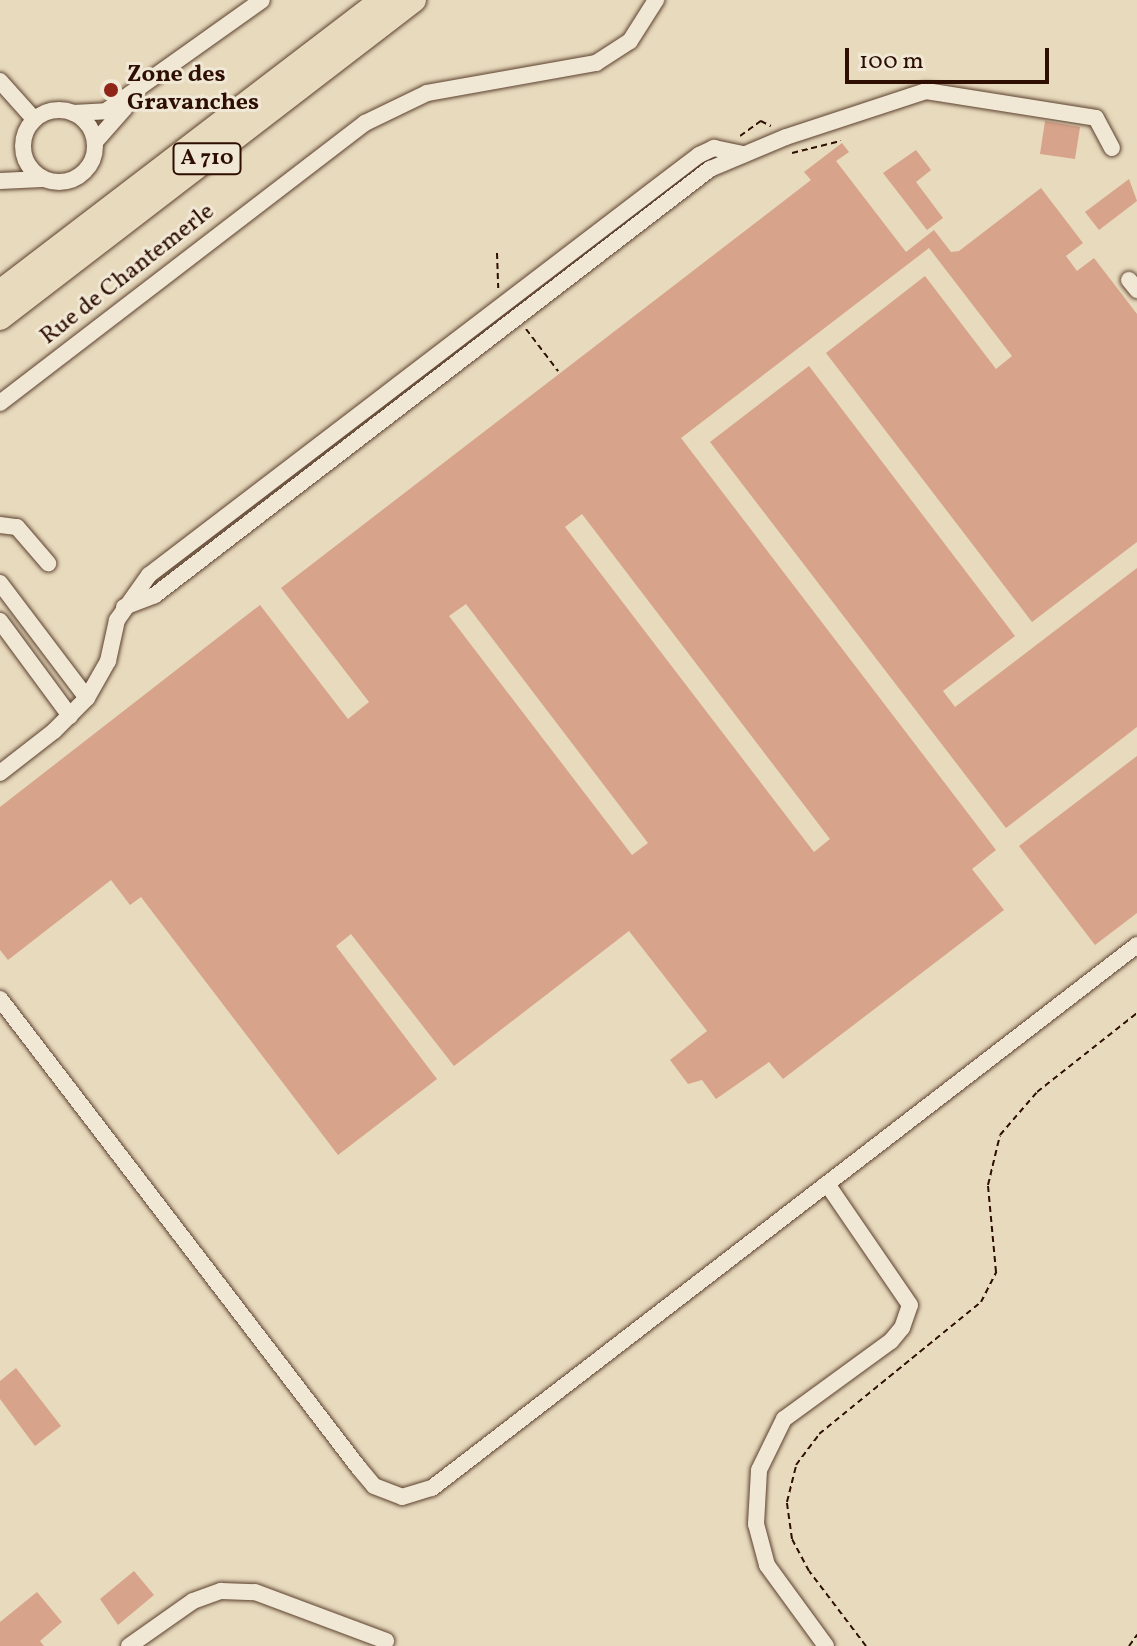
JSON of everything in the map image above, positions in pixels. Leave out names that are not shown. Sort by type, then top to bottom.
[{"type":"highway","name":"A 710","points":[[0,292],[382,0]]},
{"type":"highway","name":"A 710","points":[[0,318],[414,0]]},
{"type":"street","points":[[0,179],[34,119],[51,111],[106,111],[262,0]]},
{"type":"street","name":"Rue de Chantemerle","points":[[0,403],[365,123],[427,93],[596,63],[630,41],[656,0]]},
{"type":"street","points":[[0,179],[26,176],[68,181],[85,170],[95,142],[112,118],[156,78]]},
{"type":"street","points":[[0,81],[34,119]]},
{"type":"street","points":[[0,773],[70,716],[87,698],[101,677],[124,607],[155,595],[710,169],[743,154],[926,91],[1096,118],[1112,148]]},
{"type":"street","points":[[73,113],[88,125],[95,142]]},
{"type":"street","points":[[24,137],[25,158],[48,180]]},
{"type":"street","points":[[0,525],[17,527],[48,563]]},
{"type":"street","points":[[0,583],[87,698]]},
{"type":"street","points":[[0,621],[70,716]]},
{"type":"street","points":[[0,999],[359,1468],[388,1495],[402,1497],[432,1488],[1137,945]]},
{"type":"street","points":[[826,1646],[767,1565],[756,1524],[759,1470],[784,1419],[891,1341],[902,1328],[910,1305],[827,1184]]},
{"type":"street","points":[[129,1646],[193,1601],[221,1591],[255,1592],[386,1641]]},
{"type":"path","points":[[866,1646],[817,1582],[792,1539],[787,1502],[796,1465],[819,1434],[981,1302],[996,1272],[988,1185],[1000,1135],[1037,1092],[1137,1013]]},
{"type":"path","points":[[1129,1646],[1137,1635]]},
{"type":"building","points":[[1045,121],[1080,127],[1075,159],[1040,154]]},
{"type":"building","points":[[842,143],[849,152],[836,161],[906,252],[934,230],[951,252],[959,251],[1041,188],[1083,243],[1066,256],[1077,271],[1094,258],[1137,314],[1137,542],[1032,622],[826,353],[925,276],[996,369],[1012,356],[929,248],[681,438],[996,850],[972,869],[1004,910],[783,1079],[769,1062],[716,1099],[702,1080],[688,1084],[670,1060],[707,1031],[629,931],[454,1066],[351,934],[336,946],[437,1079],[338,1155],[141,897],[130,905],[111,880],[8,960],[0,950],[0,807],[260,605],[348,719],[369,702],[281,588],[811,180],[804,172]],"holes":[[[582,514],[830,839],[814,852],[565,527]],[[466,604],[648,843],[632,855],[449,616]]]},
{"type":"building","points":[[916,150],[931,170],[916,182],[943,218],[927,230],[883,173]]},
{"type":"building","points":[[1129,179],[1137,201],[1099,230],[1085,212]]},
{"type":"building","points":[[809,366],[1015,636],[943,691],[955,707],[1137,568],[1137,727],[1006,828],[710,442]]},
{"type":"building","points":[[1137,756],[1137,913],[1095,945],[1019,846]]},
{"type":"building","points":[[16,1368],[61,1426],[35,1446],[0,1399],[0,1381]]},
{"type":"building","points":[[134,1571],[154,1595],[118,1625],[100,1599]]},
{"type":"building","points":[[37,1592],[62,1622],[40,1641],[44,1646],[0,1646],[0,1622]]},
{"type":"place","name":"Zone des Gravanches","points":[[111,90]]}]
